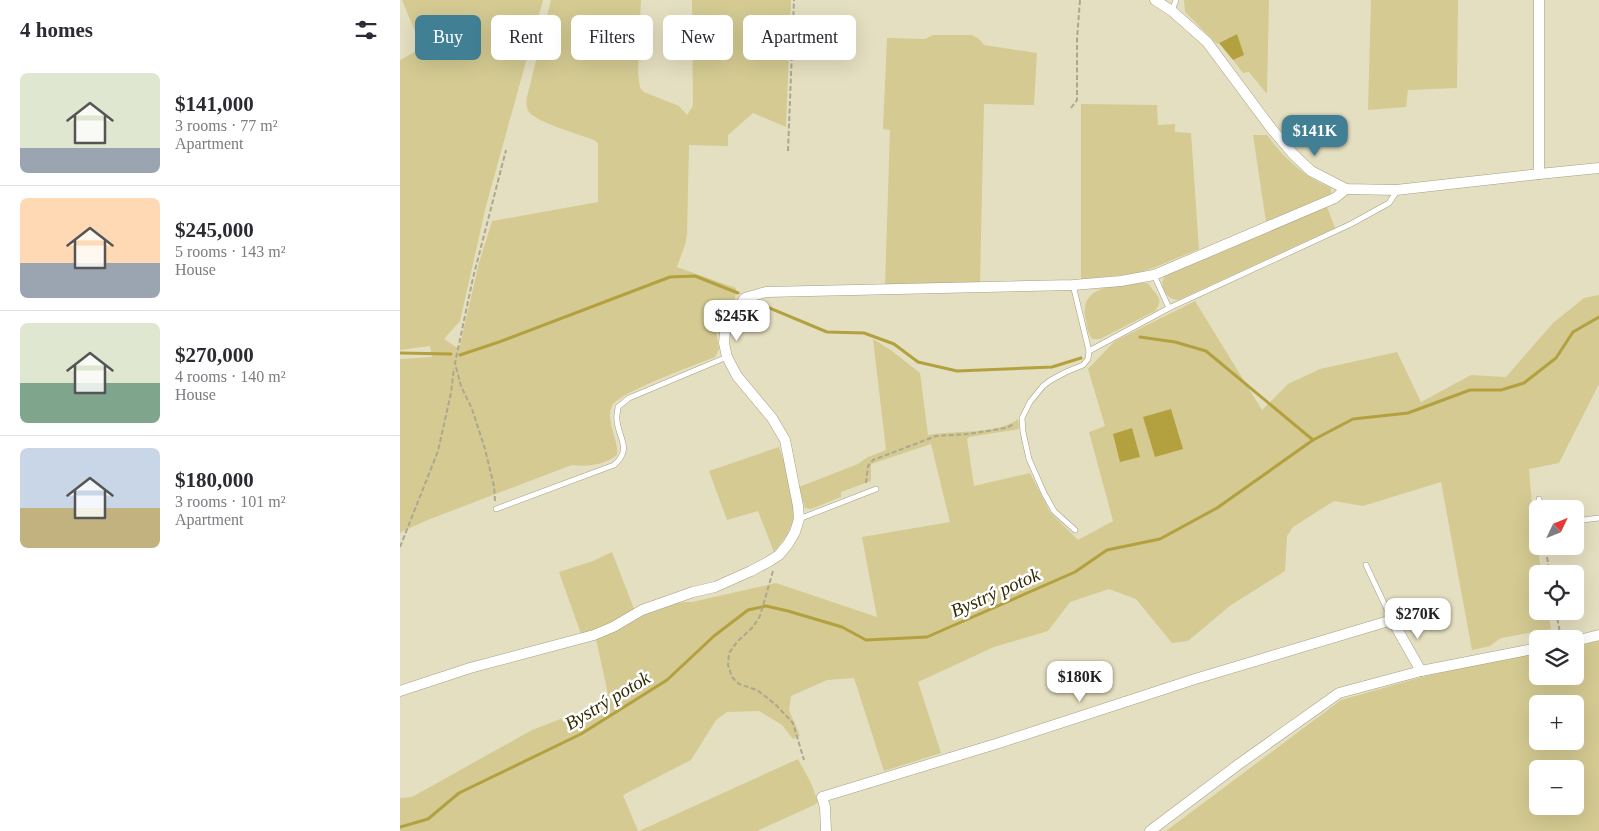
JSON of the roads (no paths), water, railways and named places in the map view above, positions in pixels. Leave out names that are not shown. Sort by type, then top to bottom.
[{"type":"street","points":[[1155,0],[1172,11],[1207,42],[1271,128],[1293,154],[1311,171],[1346,189],[1396,190],[1599,168]]},
{"type":"street","points":[[1539,0],[1539,174]]},
{"type":"street","points":[[400,691],[470,668],[613,627],[642,610],[732,581],[768,562],[788,544],[795,532],[798,506],[784,440],[772,418],[737,376],[727,357],[724,343],[725,332],[732,316],[745,298],[766,292],[1073,285],[1121,281],[1154,274],[1335,198],[1346,189]]},
{"type":"street","points":[[826,831],[825,807],[822,797],[999,743],[1195,679],[1392,620],[1421,671]]},
{"type":"street","points":[[1584,639],[1599,636]]},
{"type":"street","points":[[1150,831],[1239,764],[1339,694],[1421,671],[1529,650]]},
{"type":"lane","points":[[1172,11],[1176,0]]},
{"type":"lane","points":[[1089,351],[1169,308],[1351,224],[1389,203],[1396,190]]},
{"type":"lane","points":[[1154,274],[1169,308]]},
{"type":"lane","points":[[1073,285],[1089,351],[1088,359],[1083,365],[1066,372],[1043,386],[1030,402],[1022,418],[1029,459],[1044,494],[1054,510],[1075,530]]},
{"type":"lane","points":[[496,509],[614,465],[623,454],[624,443],[616,419],[618,407],[629,398],[727,357]]},
{"type":"lane","points":[[798,519],[876,489]]},
{"type":"lane","points":[[1584,520],[1599,518]]},
{"type":"lane","points":[[1366,565],[1392,620]]},
{"type":"waterway","points":[[460,355],[670,277],[695,276],[738,293]]},
{"type":"waterway","points":[[750,300],[827,332],[864,333],[894,344],[918,362],[957,371],[1052,367],[1081,358]]},
{"type":"waterway","name":"Bystrý potok","points":[[400,827],[428,819],[459,793],[581,734],[667,680],[714,636],[748,610],[766,606],[788,611],[842,627],[866,640],[927,637],[1075,572],[1107,550],[1160,539],[1217,508],[1313,440],[1353,419],[1408,413],[1470,390],[1501,390],[1524,383],[1556,358],[1573,332],[1599,317]]},
{"type":"waterway","points":[[1140,337],[1175,342],[1206,351],[1313,440]]},
{"type":"waterway","points":[[400,353],[451,354]]}]
